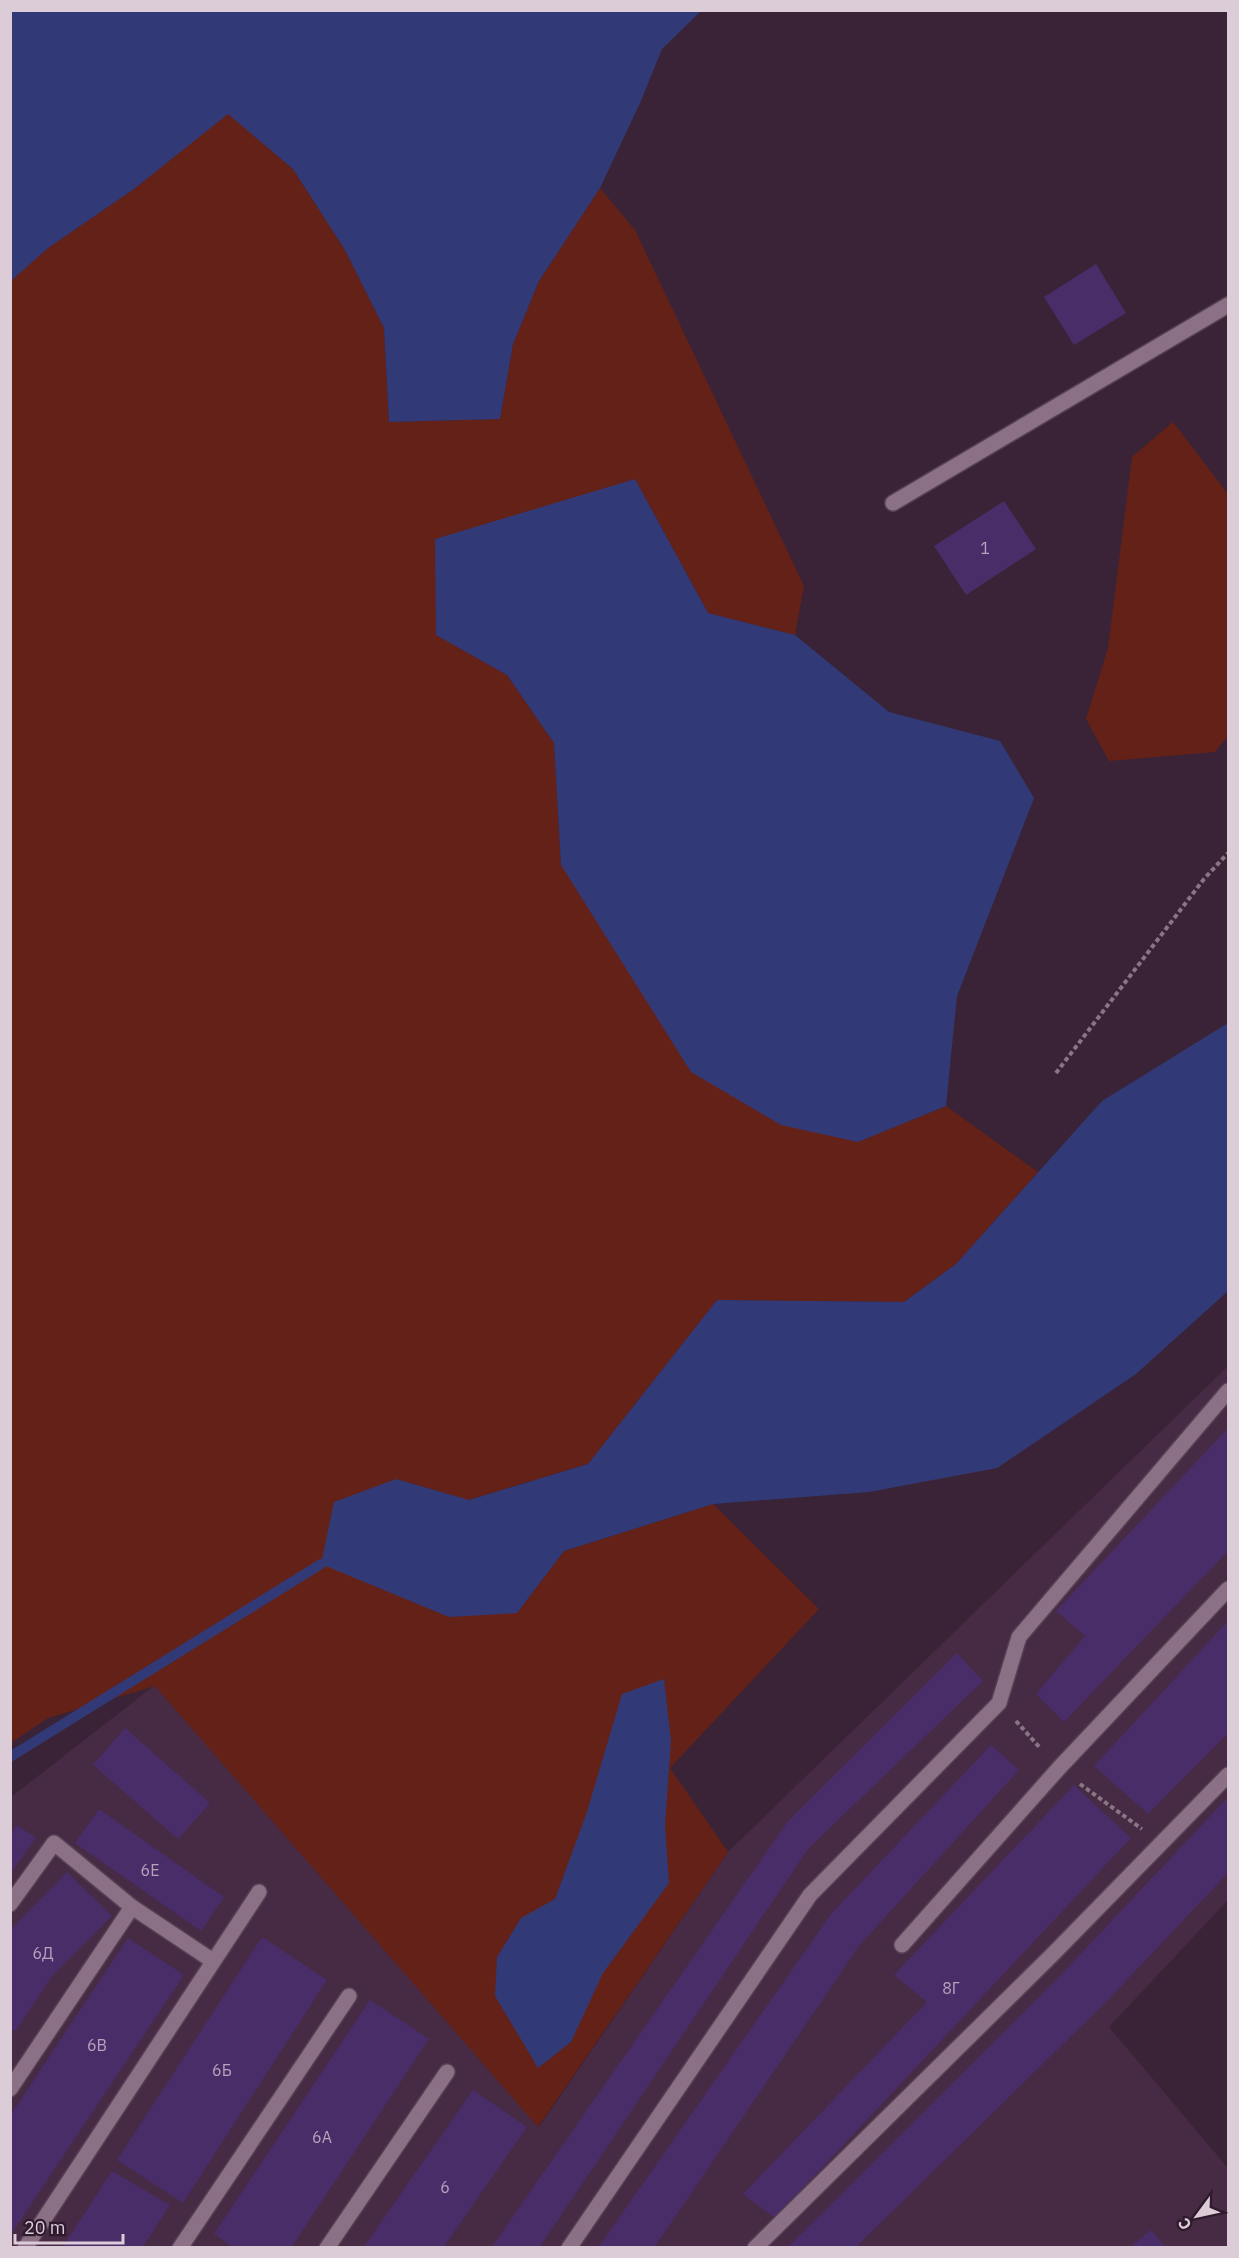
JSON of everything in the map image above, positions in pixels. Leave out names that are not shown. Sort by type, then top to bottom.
[{"type":"lane","points":[[893,503],[1228,305]]},
{"type":"lane","points":[[569,2247],[810,1895],[999,1703],[1018,1637],[1228,1391]]},
{"type":"lane","points":[[902,1945],[1059,1768],[1228,1589]]},
{"type":"lane","points":[[755,2247],[1043,1963],[1228,1775]]},
{"type":"lane","points":[[10,1904],[54,1843],[132,1907],[213,1961]]},
{"type":"lane","points":[[25,2247],[259,1892]]},
{"type":"lane","points":[[10,2089],[132,1907]]},
{"type":"lane","points":[[180,2247],[349,1996]]},
{"type":"lane","points":[[327,2247],[447,2072]]},
{"type":"path","points":[[1056,1073],[1204,879],[1228,853]]},
{"type":"shaded area","points":[[228,113],[293,169],[345,250],[384,328],[389,422],[500,419],[513,344],[539,281],[600,188],[635,230],[804,586],[795,635],[708,613],[635,479],[436,635],[507,675],[554,743],[561,865],[858,1142],[946,1106],[1038,1172],[956,1264],[904,1302],[717,1300],[588,1464],[468,1500],[396,1479],[517,1613],[564,1551],[713,1504],[819,1609],[670,1768],[728,1852],[538,2127],[155,1686],[48,1718],[11,1743],[10,281],[48,248],[134,189]]},
{"type":"shaded area","points":[[1173,422],[1228,494],[1228,736],[1215,752],[1109,761],[1086,719],[1108,648],[1132,457]]},
{"type":"shaded area","points":[[1228,1366],[1228,1900],[1109,2027],[1228,2168],[1228,2247],[11,2248],[11,1797],[155,1685],[539,2127],[728,1852]]},
{"type":"water","points":[[11,10],[701,11],[662,49],[640,103],[600,188],[539,281],[513,344],[500,419],[389,422],[384,328],[345,250],[293,169],[228,114],[134,189],[48,248],[11,281]]},
{"type":"water","points":[[635,479],[708,613],[795,635],[889,712],[1000,741],[1034,798],[957,996],[946,1106],[858,1142],[781,1125],[691,1072],[561,865],[554,743],[507,675],[436,635],[435,539]]},
{"type":"water","points":[[1228,1023],[1228,1291],[1136,1374],[997,1468],[869,1492],[713,1504],[564,1551],[517,1613],[449,1617],[321,1564],[334,1502],[396,1479],[469,1500],[588,1464],[717,1300],[904,1302],[956,1264],[1102,1101]]},
{"type":"water","points":[[664,1679],[671,1741],[665,1825],[669,1883],[603,1973],[571,2042],[538,2068],[495,1996],[497,1957],[521,1918],[555,1899],[586,1815],[622,1694]]},
{"type":"building","points":[[1096,264],[1126,313],[1074,345],[1044,297]]},
{"type":"building","points":[[1004,501],[1036,549],[966,595],[934,546]]},
{"type":"building","points":[[1228,1428],[1228,1551],[1064,1722],[1036,1694],[1085,1636],[1056,1611]]},
{"type":"building","points":[[1228,1621],[1228,1733],[1148,1814],[1094,1766]]},
{"type":"building","points":[[957,1653],[983,1681],[808,1849],[539,2248],[491,2248],[788,1821]]},
{"type":"building","points":[[125,1728],[210,1803],[178,1839],[93,1765]]},
{"type":"building","points":[[991,1745],[1019,1770],[859,1946],[654,2248],[598,2248],[831,1914]]},
{"type":"building","points":[[1074,1785],[1131,1838],[775,2218],[743,2194],[927,2002],[894,1975]]},
{"type":"building","points":[[1228,1797],[1228,1873],[1108,2000],[855,2248],[787,2248],[1059,1977]]},
{"type":"building","points":[[99,1809],[224,1897],[201,1931],[75,1843]]},
{"type":"building","points":[[17,1825],[36,1838],[12,1871],[10,1870],[10,1834]]},
{"type":"building","points":[[67,1872],[112,1916],[52,1976],[16,2031],[10,2028],[10,1930]]},
{"type":"building","points":[[262,1937],[327,1980],[183,2203],[117,2160]]},
{"type":"building","points":[[128,1938],[184,1975],[10,2236],[10,2116]]},
{"type":"building","points":[[370,2000],[429,2039],[291,2248],[234,2248],[214,2234]]},
{"type":"building","points":[[473,2090],[527,2127],[443,2248],[363,2248]]},
{"type":"building","points":[[112,2171],[170,2205],[142,2248],[62,2248]]},
{"type":"building","points":[[1151,2230],[1166,2248],[1129,2248]]},
{"type":"waterway","points":[[10,1757],[321,1564]]}]
